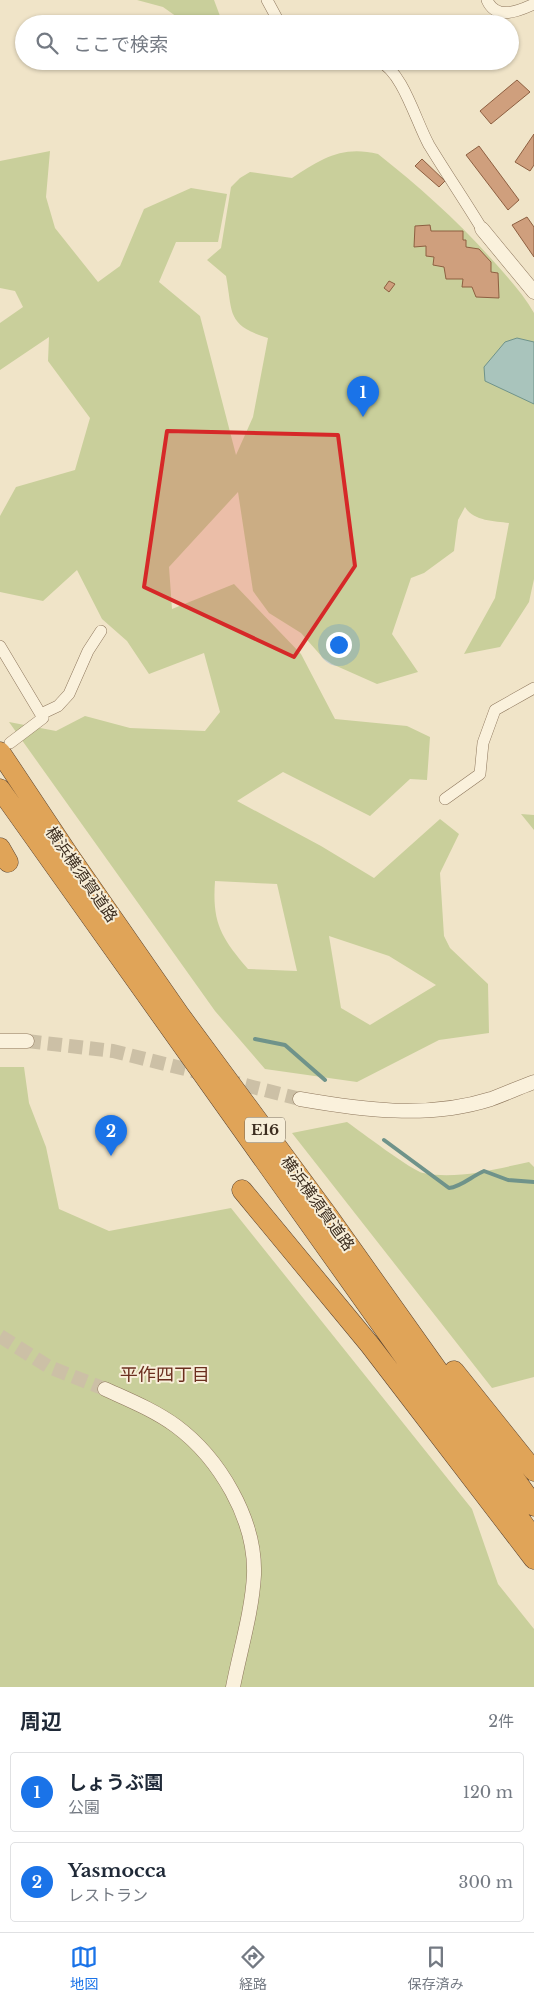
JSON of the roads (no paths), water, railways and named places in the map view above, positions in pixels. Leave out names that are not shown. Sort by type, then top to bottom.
[{"type":"highway","name":"横浜横須賀道路","points":[[5,748],[70,857],[179,1014],[328,1216],[534,1506]]},
{"type":"highway","name":"横浜横須賀道路","points":[[0,789],[534,1539]]},
{"type":"highway","points":[[242,1190],[370,1346],[534,1559]]},
{"type":"highway","points":[[328,1216],[534,1471]]},
{"type":"street","points":[[267,0],[275,15]]},
{"type":"street","points":[[487,0],[489,5],[500,12],[510,13],[533,7]]},
{"type":"street","points":[[390,70],[396,76],[429,144],[482,229],[534,292]]},
{"type":"street","points":[[41,714],[58,706],[69,694],[88,651],[101,631]]},
{"type":"street","points":[[0,646],[43,718],[5,748]]},
{"type":"street","points":[[445,799],[480,774],[483,743],[495,710],[534,688]]},
{"type":"street","points":[[0,1040],[27,1041]]},
{"type":"street","points":[[300,1099],[353,1108],[417,1111],[455,1107],[490,1099],[534,1082]]},
{"type":"street","points":[[105,1389],[153,1411],[197,1444],[226,1481],[242,1513],[252,1548],[254,1576],[233,1687]]},
{"type":"water","points":[[517,338],[534,342],[534,404],[485,381],[484,367],[505,342]]},
{"type":"waterway","points":[[255,1039],[285,1045],[325,1080]]},
{"type":"waterway","points":[[384,1140],[449,1188],[458,1186],[484,1171],[508,1180],[534,1182]]},
{"type":"tunnel","points":[[27,1041],[113,1051],[205,1074]]},
{"type":"tunnel","points":[[225,1080],[300,1099]]},
{"type":"tunnel","points":[[0,1336],[49,1367],[105,1389]]},
{"type":"place","name":"しょうぶ園","points":[[363,417]]},
{"type":"place","name":"Yasmocca","points":[[111,1156]]},
{"type":"district","name":"平作四丁目","points":[[165,1375]]}]
